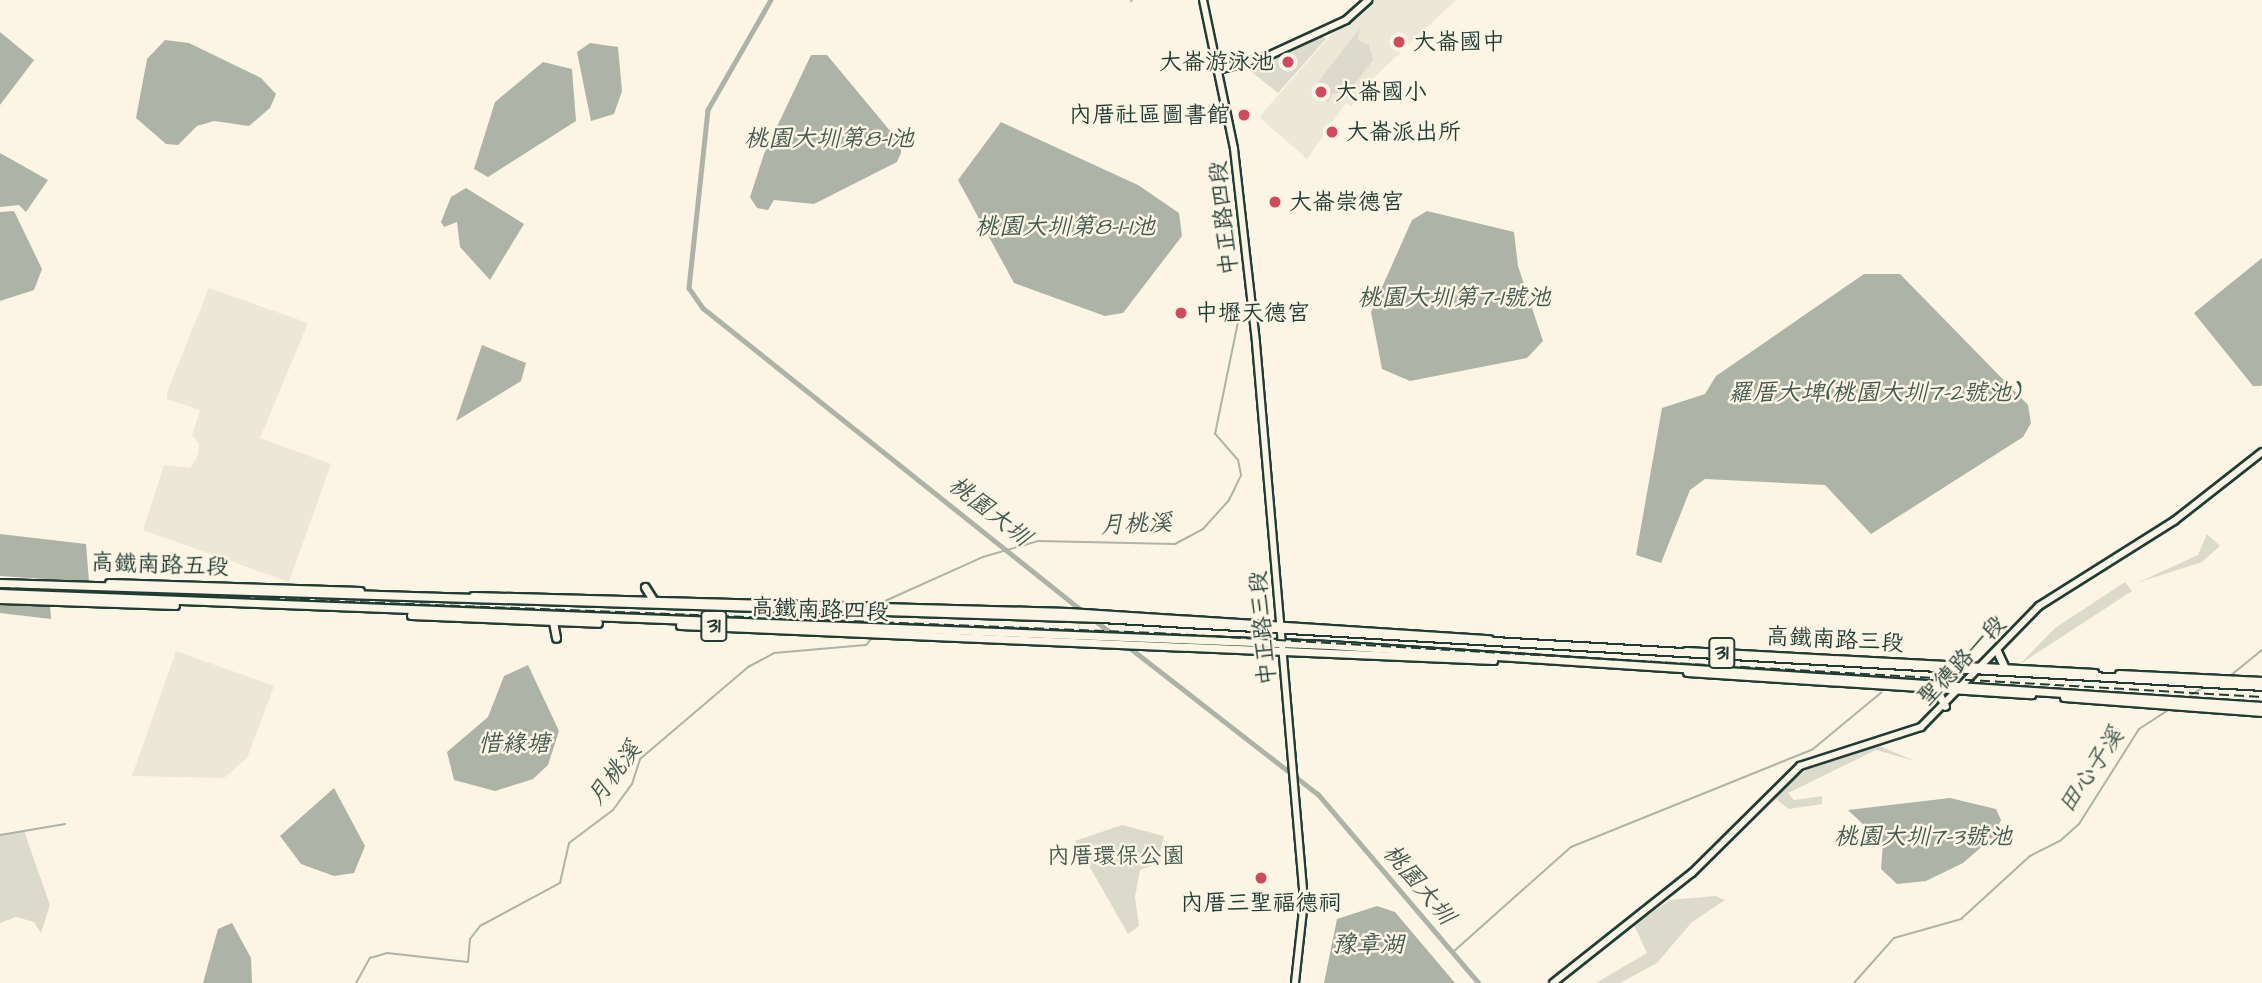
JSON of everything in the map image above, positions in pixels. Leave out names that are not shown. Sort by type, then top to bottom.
[{"type":"main road","name":"高鐵南路五段","points":[[0,580],[243,586],[319,591]]},
{"type":"main road","name":"高鐵南路五段","points":[[0,580],[267,592],[319,591]]},
{"type":"main road","points":[[243,586],[267,592]]},
{"type":"main road","points":[[645,587],[654,600]]},
{"type":"main road","name":"高鐵南路四段","points":[[319,591],[654,600],[876,610],[1094,613],[1281,628]]},
{"type":"main road","name":"高鐵南路四段","points":[[319,591],[490,602],[855,614],[1101,618],[1281,628]]},
{"type":"main road","name":"高鐵南路五段","points":[[0,593],[309,610]]},
{"type":"main road","points":[[35,600],[56,596]]},
{"type":"main road","points":[[464,596],[490,602]]},
{"type":"main road","name":"高鐵南路五段","points":[[0,599],[309,610]]},
{"type":"main road","points":[[575,617],[578,604]]},
{"type":"main road","points":[[630,619],[634,605]]},
{"type":"main road","name":"高鐵南路四段","points":[[309,610],[444,611],[787,622],[1002,633],[1131,643]]},
{"type":"main road","name":"高鐵南路四段","points":[[309,610],[552,622],[818,629],[1119,645],[1131,643]]},
{"type":"main road","points":[[855,614],[876,610]]},
{"type":"main road","points":[[444,611],[466,617]]},
{"type":"main road","points":[[996,611],[1015,617]]},
{"type":"main road","points":[[552,622],[556,638]]},
{"type":"main road","points":[[787,622],[818,629]]},
{"type":"main road","name":"高鐵南路三段","points":[[1281,628],[1797,657],[1982,671],[2261,684]]},
{"type":"main road","name":"高鐵南路三段","points":[[1281,628],[1821,664],[1947,671],[2005,669],[2162,678]]},
{"type":"main road","points":[[978,638],[1002,633]]},
{"type":"main road","points":[[1484,643],[1501,639]]},
{"type":"main road","name":"31","points":[[1131,643],[1282,647]]},
{"type":"main road","name":"高鐵南路三段","points":[[1282,647],[1951,684],[2137,701],[2232,707],[2262,706]]},
{"type":"main road","name":"高鐵南路三段","points":[[1282,647],[1936,689],[1989,686],[2137,701]]},
{"type":"main road","points":[[1997,651],[2005,669]]},
{"type":"main road","points":[[1797,657],[1821,664]]},
{"type":"main road","points":[[1947,671],[1954,676],[1951,684]]},
{"type":"main road","points":[[1982,671],[1989,686]]},
{"type":"main road","points":[[1936,689],[1945,706]]},
{"type":"main road","name":"高鐵南路三段","points":[[2232,707],[2262,712]]},
{"type":"street","name":"中正路四段","points":[[1203,0],[1234,149],[1257,352]]},
{"type":"street","points":[[1218,70],[1268,56],[1346,20],[1368,0]]},
{"type":"street","name":"中正路三段","points":[[1257,352],[1304,901],[1295,983]]},
{"type":"street","name":"聖德路一段","points":[[1553,983],[1692,873],[1800,766],[1921,727],[1982,671],[2039,606],[2174,521],[2262,452]]},
{"type":"shaded area","name":"大崙國小","points":[[1372,0],[1456,0],[1364,87],[1351,107],[1346,103],[1307,159],[1259,117],[1339,26]]},
{"type":"shaded area","points":[[209,288],[308,323],[260,438],[331,464],[289,582],[143,530],[164,465],[190,468],[197,458],[199,444],[192,435],[200,410],[167,399],[167,392]]},
{"type":"shaded area","points":[[176,651],[274,686],[247,758],[224,778],[132,776]]},
{"type":"green space","points":[[1360,28],[1358,40],[1369,45],[1373,60],[1349,91],[1332,94],[1328,103],[1315,86]]},
{"type":"green space","name":"大崙游泳池","points":[[1320,35],[1326,39],[1278,93],[1248,69]]},
{"type":"green space","points":[[2207,534],[2220,546],[2202,562],[2137,583],[2198,555]]},
{"type":"green space","points":[[2125,582],[2132,591],[2020,664],[2055,628]]},
{"type":"green space","points":[[1875,744],[1915,761],[1876,750],[1788,793],[1794,800],[1822,796],[1822,804],[1789,809],[1772,796],[1811,766]]},
{"type":"green space","name":"內厝環保公園","points":[[1122,825],[1164,836],[1160,853],[1151,852],[1151,866],[1140,870],[1135,897],[1139,926],[1128,934],[1075,841]]},
{"type":"green space","points":[[24,831],[50,905],[41,933],[34,922],[16,917],[0,923],[0,835]]},
{"type":"green space","points":[[1715,896],[1725,900],[1692,922],[1657,963],[1620,983],[1596,983],[1647,953],[1634,925],[1670,900]]},
{"type":"water","points":[[0,32],[34,60],[0,105]]},
{"type":"water","points":[[165,40],[189,43],[261,78],[276,94],[270,108],[249,126],[214,121],[197,126],[178,145],[166,144],[136,118],[147,59]]},
{"type":"water","points":[[590,43],[618,47],[622,91],[614,114],[591,121],[577,52]]},
{"type":"water","name":"桃園大圳第8-1池","points":[[811,55],[827,55],[901,144],[901,153],[897,162],[814,204],[774,200],[768,210],[757,208],[750,197],[764,154]]},
{"type":"water","points":[[543,62],[572,69],[576,121],[488,177],[474,169],[495,102]]},
{"type":"water","name":"桃園大圳第8-1-1池","points":[[1001,122],[1138,185],[1179,213],[1182,236],[1123,313],[1105,316],[1014,283],[958,180]]},
{"type":"water","points":[[0,153],[48,180],[26,212],[19,205],[0,207]]},
{"type":"water","points":[[466,188],[524,224],[490,280],[460,247],[457,222],[444,227],[441,222],[451,197]]},
{"type":"water","points":[[14,211],[42,269],[34,290],[0,301],[0,212]]},
{"type":"water","name":"桃園大圳第7-1號池","points":[[1427,211],[1514,232],[1518,266],[1543,341],[1527,358],[1410,381],[1382,369],[1371,312],[1412,220]]},
{"type":"water","points":[[2262,258],[2262,384],[2253,386],[2194,313]]},
{"type":"water","name":"羅厝大埤(桃園大圳7-2號池)","points":[[1864,274],[1900,274],[2028,405],[2031,423],[2023,437],[1871,534],[1825,485],[1705,479],[1690,490],[1661,563],[1636,555],[1662,408],[1705,394],[1716,376]]},
{"type":"water","points":[[482,345],[526,363],[521,381],[456,421]]},
{"type":"water","points":[[0,534],[86,544],[89,582],[0,576]]},
{"type":"water","points":[[0,602],[50,604],[51,619],[0,613]]},
{"type":"water","name":"惜緣塘","points":[[528,665],[559,731],[548,765],[533,779],[495,791],[454,780],[447,752],[488,717],[504,676]]},
{"type":"water","points":[[334,788],[365,846],[354,873],[334,876],[301,864],[280,836]]},
{"type":"water","name":"桃園大圳7-3號池","points":[[1950,798],[1996,809],[2001,820],[1993,837],[1963,863],[1926,881],[1897,884],[1881,869],[1883,843],[1848,810]]},
{"type":"water","name":"豫章湖","points":[[1377,906],[1395,912],[1455,983],[1324,983],[1337,919]]},
{"type":"water","points":[[232,923],[251,958],[252,983],[203,983],[218,929]]},
{"type":"waterway","name":"桃園大圳","points":[[771,0],[708,110],[689,288],[703,308],[1085,613]]},
{"type":"waterway","name":"月桃溪","points":[[885,601],[983,557],[1038,541],[1175,544],[1203,529],[1229,500],[1241,475],[1238,460],[1215,434],[1239,317]]},
{"type":"waterway","name":"桃園大圳","points":[[1092,618],[1115,636]]},
{"type":"waterway","name":"月桃溪","points":[[356,983],[370,958],[387,953],[468,962],[470,939],[480,926],[560,883],[569,843],[613,810],[632,784],[640,759],[748,667],[774,653],[866,645],[873,637]]},
{"type":"waterway","name":"桃園大圳","points":[[1125,644],[1318,794],[1479,983]]},
{"type":"waterway","name":"田心子溪","points":[[2230,676],[2262,650]]},
{"type":"waterway","name":"田心子溪","points":[[2187,698],[2205,686]]},
{"type":"waterway","points":[[1453,952],[1571,847],[1813,749],[1882,692]]},
{"type":"waterway","name":"田心子溪","points":[[1854,983],[1894,938],[1961,919],[2030,856],[2060,841],[2079,824],[2139,729],[2170,709]]},
{"type":"waterway","points":[[0,835],[65,824]]},
{"type":"railway","points":[[0,588],[1156,633],[2262,697]]},
{"type":"place","name":"大崙國中","points":[[1399,42]]},
{"type":"place","name":"大崙游泳池","points":[[1288,62]]},
{"type":"place","name":"大崙國小","points":[[1321,92]]},
{"type":"place","name":"內厝社區圖書館","points":[[1244,115]]},
{"type":"place","name":"大崙派出所","points":[[1332,132]]},
{"type":"place","name":"大崙崇德宮","points":[[1275,202]]},
{"type":"place","name":"中壢天德宮","points":[[1181,313]]},
{"type":"place","name":"內厝三聖福德祠","points":[[1261,878]]}]
